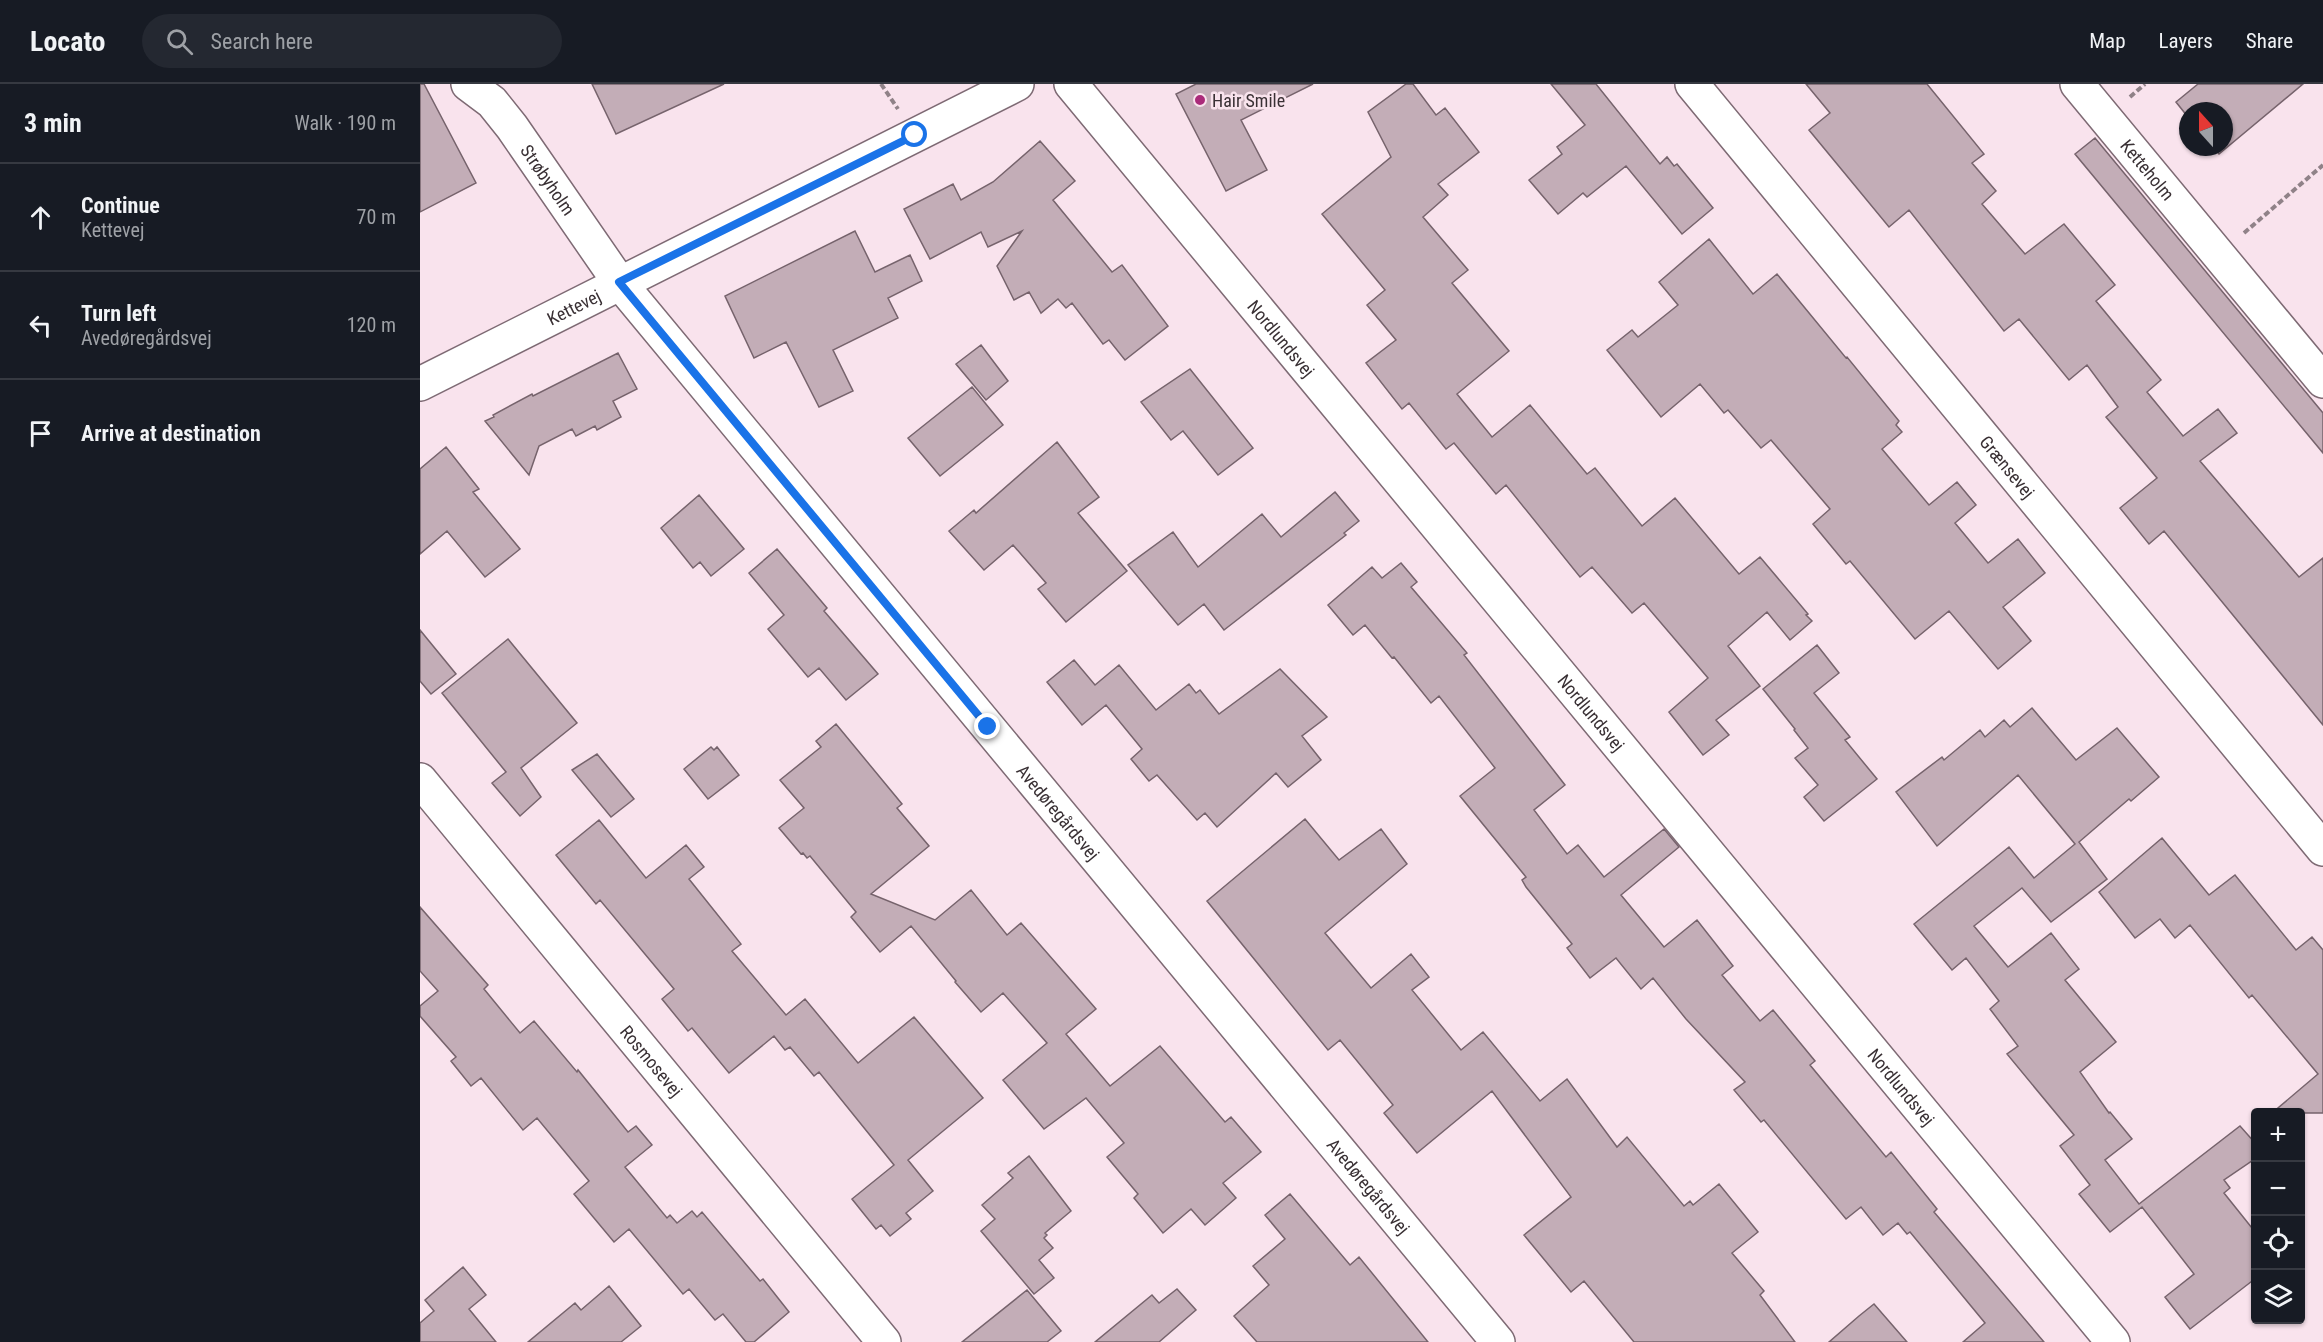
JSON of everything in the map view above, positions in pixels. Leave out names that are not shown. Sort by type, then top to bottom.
[{"type":"street","name":"Strøbyholm","points":[[469,84],[492,102],[512,127],[619,282]]},
{"type":"street","name":"Kettevej","points":[[420,384],[1017,84]]},
{"type":"street","name":"Nordlundsvej","points":[[1071,84],[2113,1342]]},
{"type":"street","name":"Grænsevej","points":[[1692,84],[2323,849]]},
{"type":"street","name":"Ketteholm","points":[[2077,84],[2323,381]]},
{"type":"street","name":"Avedøregårdsvej","points":[[619,282],[1498,1342]]},
{"type":"street","name":"Rosmosevej","points":[[420,780],[884,1342]]},
{"type":"path","points":[[882,84],[890,97]]},
{"type":"path","points":[[2219,255],[2323,165]]},
{"type":"building","points":[[420,84],[424,84],[476,183],[420,212]]},
{"type":"building","points":[[592,84],[724,84],[616,134]]},
{"type":"building","points":[[1196,84],[1313,84],[1241,120],[1267,170],[1226,191],[1176,94]]},
{"type":"building","points":[[1406,84],[1413,84],[1436,115],[1445,108],[1479,152],[1438,184],[1448,195],[1423,217],[1468,270],[1452,283],[1509,351],[1457,394],[1492,437],[1530,405],[1587,474],[1595,468],[1642,526],[1675,498],[1739,574],[1760,557],[1812,621],[1790,640],[1767,612],[1728,646],[1760,686],[1716,720],[1729,735],[1703,755],[1669,712],[1708,678],[1644,603],[1632,613],[1592,567],[1580,577],[1506,485],[1496,494],[1454,443],[1446,449],[1409,403],[1402,409],[1366,363],[1396,340],[1367,305],[1385,290],[1322,214],[1391,157],[1368,112]]},
{"type":"building","points":[[1551,84],[1596,84],[1660,164],[1667,157],[1674,166],[1677,164],[1713,208],[1682,234],[1626,166],[1587,197],[1583,193],[1558,214],[1529,180],[1562,154],[1557,147],[1585,125]]},
{"type":"building","points":[[1806,84],[1927,84],[1984,154],[1972,163],[1996,191],[1982,204],[2025,254],[2064,224],[2115,285],[2096,301],[2161,380],[2147,392],[2183,436],[2218,409],[2237,433],[2200,461],[2299,577],[2323,558],[2323,725],[2164,531],[2149,544],[2120,508],[2157,478],[2106,417],[2118,407],[2087,365],[2069,380],[2019,319],[2004,331],[1909,210],[1889,227],[1809,130],[1830,113]]},
{"type":"building","points":[[2198,84],[2303,84],[2233,142],[2233,102],[2179,102],[2179,106],[2176,102]]},
{"type":"building","points":[[2095,138],[2323,413],[2323,453],[2075,154]]},
{"type":"building","points":[[1040,141],[1075,181],[1053,200],[1112,272],[1122,265],[1168,326],[1125,360],[1109,340],[1103,344],[1072,303],[1066,308],[1058,299],[1041,313],[1029,292],[1014,300],[997,266],[1022,231],[988,247],[981,232],[930,259],[904,209],[953,184],[961,200],[993,182]]},
{"type":"building","points":[[855,231],[875,272],[910,255],[922,281],[888,298],[898,318],[833,350],[853,391],[819,407],[786,342],[754,358],[725,296]]},
{"type":"building","points":[[1709,239],[1753,294],[1777,274],[1847,357],[1899,421],[1896,425],[1902,432],[1882,449],[1929,505],[1957,482],[1976,505],[1955,523],[1988,563],[2018,539],[2045,573],[2003,607],[2031,641],[1998,669],[1949,611],[1915,639],[1850,561],[1846,564],[1813,524],[1830,509],[1771,440],[1761,448],[1728,410],[1724,413],[1700,384],[1661,417],[1607,350],[1632,330],[1638,337],[1678,305],[1659,282]]},
{"type":"building","points":[[981,345],[1008,381],[986,400],[956,364]]},
{"type":"building","points":[[618,353],[637,389],[613,401],[621,417],[597,430],[595,426],[576,436],[572,429],[539,446],[529,475],[485,421],[532,394],[533,396]]},
{"type":"building","points":[[1190,369],[1253,448],[1218,475],[1183,431],[1171,440],[1141,402]]},
{"type":"building","points":[[972,387],[1003,425],[940,476],[908,438]]},
{"type":"building","points":[[1057,442],[1099,497],[1078,513],[1127,571],[1066,622],[1038,589],[1046,583],[1013,545],[984,570],[949,531],[974,510],[976,513]]},
{"type":"building","points":[[446,447],[479,489],[473,492],[520,549],[485,577],[447,531],[420,554],[420,469]]},
{"type":"building","points":[[1335,492],[1359,521],[1344,533],[1346,535],[1224,630],[1204,604],[1178,625],[1128,565],[1173,532],[1198,567],[1262,514],[1281,537]]},
{"type":"building","points":[[699,495],[744,549],[711,576],[700,562],[693,568],[661,528]]},
{"type":"building","points":[[777,549],[827,608],[824,611],[878,674],[846,700],[819,668],[808,677],[768,629],[784,615],[749,573]]},
{"type":"building","points":[[1401,563],[1417,582],[1411,587],[1467,653],[1464,655],[1565,785],[1534,810],[1567,854],[1578,845],[1604,877],[1664,829],[1679,847],[1621,895],[1664,947],[1697,920],[1733,966],[1722,975],[1760,1021],[1773,1010],[1815,1061],[1810,1065],[1886,1157],[1891,1152],[1937,1209],[1934,1212],[2044,1342],[1963,1342],[1985,1323],[1910,1232],[1907,1234],[1898,1223],[1883,1235],[1861,1207],[1846,1219],[1764,1120],[1761,1122],[1734,1090],[1745,1082],[1686,1019],[1653,978],[1641,989],[1616,958],[1590,978],[1567,948],[1572,944],[1526,887],[1522,880],[1526,877],[1460,796],[1495,768],[1439,696],[1431,703],[1365,625],[1353,635],[1328,605],[1372,567],[1382,578]]},
{"type":"building","points":[[420,630],[456,674],[431,694],[420,681]]},
{"type":"building","points":[[508,639],[577,723],[521,768],[541,797],[520,816],[492,783],[506,772],[442,693]]},
{"type":"building","points":[[1817,645],[1839,673],[1814,693],[1850,737],[1845,740],[1877,779],[1824,821],[1804,797],[1818,785],[1795,758],[1808,748],[1763,689]]},
{"type":"building","points":[[1074,660],[1095,685],[1119,665],[1156,710],[1189,684],[1196,693],[1200,690],[1219,714],[1280,669],[1327,717],[1302,736],[1321,760],[1288,787],[1276,773],[1217,827],[1205,813],[1197,820],[1157,775],[1149,781],[1131,759],[1142,749],[1106,705],[1082,725],[1047,682]]},
{"type":"building","points":[[2032,708],[2076,760],[2117,728],[2159,777],[2131,801],[2129,799],[2079,842],[2107,879],[2051,922],[2022,888],[1974,926],[2008,967],[2051,933],[2079,969],[2065,980],[2116,1042],[2080,1072],[2109,1113],[2132,1139],[2105,1160],[2139,1204],[2240,1126],[2251,1138],[2251,1161],[2224,1180],[2230,1188],[2224,1193],[2251,1227],[2251,1282],[2190,1329],[2165,1297],[2194,1274],[2142,1207],[2110,1232],[2079,1194],[2090,1185],[2060,1146],[2074,1135],[2007,1054],[2018,1046],[1990,1009],[1999,1001],[1966,958],[1952,970],[1914,924],[2009,847],[2034,878],[2075,844],[2018,775],[1937,846],[1896,792],[1942,757],[1944,760],[1980,730],[1985,737],[2004,720],[2010,727]]},
{"type":"building","points":[[836,724],[902,804],[897,808],[929,846],[871,894],[935,920],[971,890],[1007,935],[1021,923],[1096,1009],[1066,1034],[1110,1086],[1160,1046],[1225,1122],[1231,1117],[1261,1152],[1223,1183],[1236,1198],[1205,1225],[1191,1209],[1163,1233],[1134,1198],[1138,1194],[1107,1157],[1124,1143],[1086,1098],[1044,1129],[1003,1080],[1047,1043],[1003,993],[981,1012],[911,926],[880,952],[851,917],[856,912],[810,856],[807,858],[803,853],[801,854],[779,828],[804,808],[780,780],[821,747],[816,741]]},
{"type":"building","points":[[711,747],[714,750],[717,747],[739,775],[708,799],[684,769]]},
{"type":"building","points":[[597,754],[634,799],[611,817],[572,770]]},
{"type":"building","points":[[1305,819],[1339,860],[1381,829],[1407,864],[1325,933],[1371,988],[1411,954],[1429,977],[1412,990],[1461,1050],[1483,1032],[1540,1101],[1567,1079],[1617,1147],[1627,1137],[1684,1206],[1690,1201],[1693,1205],[1719,1184],[1758,1232],[1732,1253],[1764,1291],[1760,1295],[1795,1342],[1634,1342],[1584,1281],[1571,1292],[1524,1235],[1571,1197],[1492,1091],[1417,1153],[1384,1113],[1393,1105],[1340,1040],[1328,1050],[1207,901]]},
{"type":"building","points":[[599,820],[646,878],[686,845],[704,867],[689,879],[741,944],[732,951],[786,1015],[805,999],[858,1063],[914,1017],[983,1098],[908,1160],[933,1191],[906,1213],[911,1219],[890,1236],[881,1225],[876,1229],[852,1199],[894,1165],[819,1072],[814,1076],[790,1047],[785,1050],[774,1036],[729,1073],[692,1028],[688,1031],[662,999],[674,989],[600,900],[596,904],[556,855]]},
{"type":"building","points":[[2162,838],[2209,895],[2235,875],[2296,950],[2312,937],[2323,950],[2323,1113],[2305,1113],[2305,1108],[2278,1108],[2318,1074],[2252,995],[2249,998],[2190,925],[2175,938],[2160,919],[2135,938],[2099,892]]},
{"type":"building","points":[[420,907],[488,985],[484,989],[520,1033],[534,1021],[577,1072],[578,1070],[628,1132],[636,1126],[652,1145],[625,1167],[667,1218],[670,1215],[677,1223],[692,1211],[697,1217],[702,1212],[760,1281],[763,1279],[789,1312],[754,1342],[746,1342],[723,1314],[715,1320],[689,1289],[683,1294],[629,1229],[614,1242],[574,1194],[589,1181],[537,1118],[523,1130],[481,1078],[471,1086],[451,1061],[456,1057],[420,1016],[420,1006],[438,991],[420,971]]},
{"type":"building","points":[[1029,1156],[1071,1211],[1045,1233],[1047,1235],[1044,1238],[1053,1248],[1039,1260],[1054,1278],[1034,1294],[981,1231],[995,1219],[982,1205],[1013,1178],[1008,1173]]},
{"type":"building","points":[[1290,1194],[1350,1265],[1359,1257],[1428,1342],[1257,1342],[1234,1316],[1269,1285],[1253,1266],[1285,1239],[1265,1215]]},
{"type":"building","points":[[463,1267],[486,1295],[469,1309],[496,1342],[420,1342],[420,1323],[434,1311],[425,1300]]},
{"type":"building","points":[[609,1286],[641,1326],[621,1342],[528,1342],[575,1303],[581,1310]]},
{"type":"building","points":[[1177,1289],[1196,1310],[1159,1342],[1095,1342],[1152,1295],[1159,1303]]},
{"type":"building","points":[[1027,1290],[1061,1331],[1047,1342],[962,1342]]},
{"type":"building","points":[[1874,1304],[1907,1342],[1829,1342],[1859,1316]]},
{"type":"place","name":"Hair Smile","points":[[1200,100]]},
{"type":"route","points":[[915,135],[619,282],[988,727]]}]
